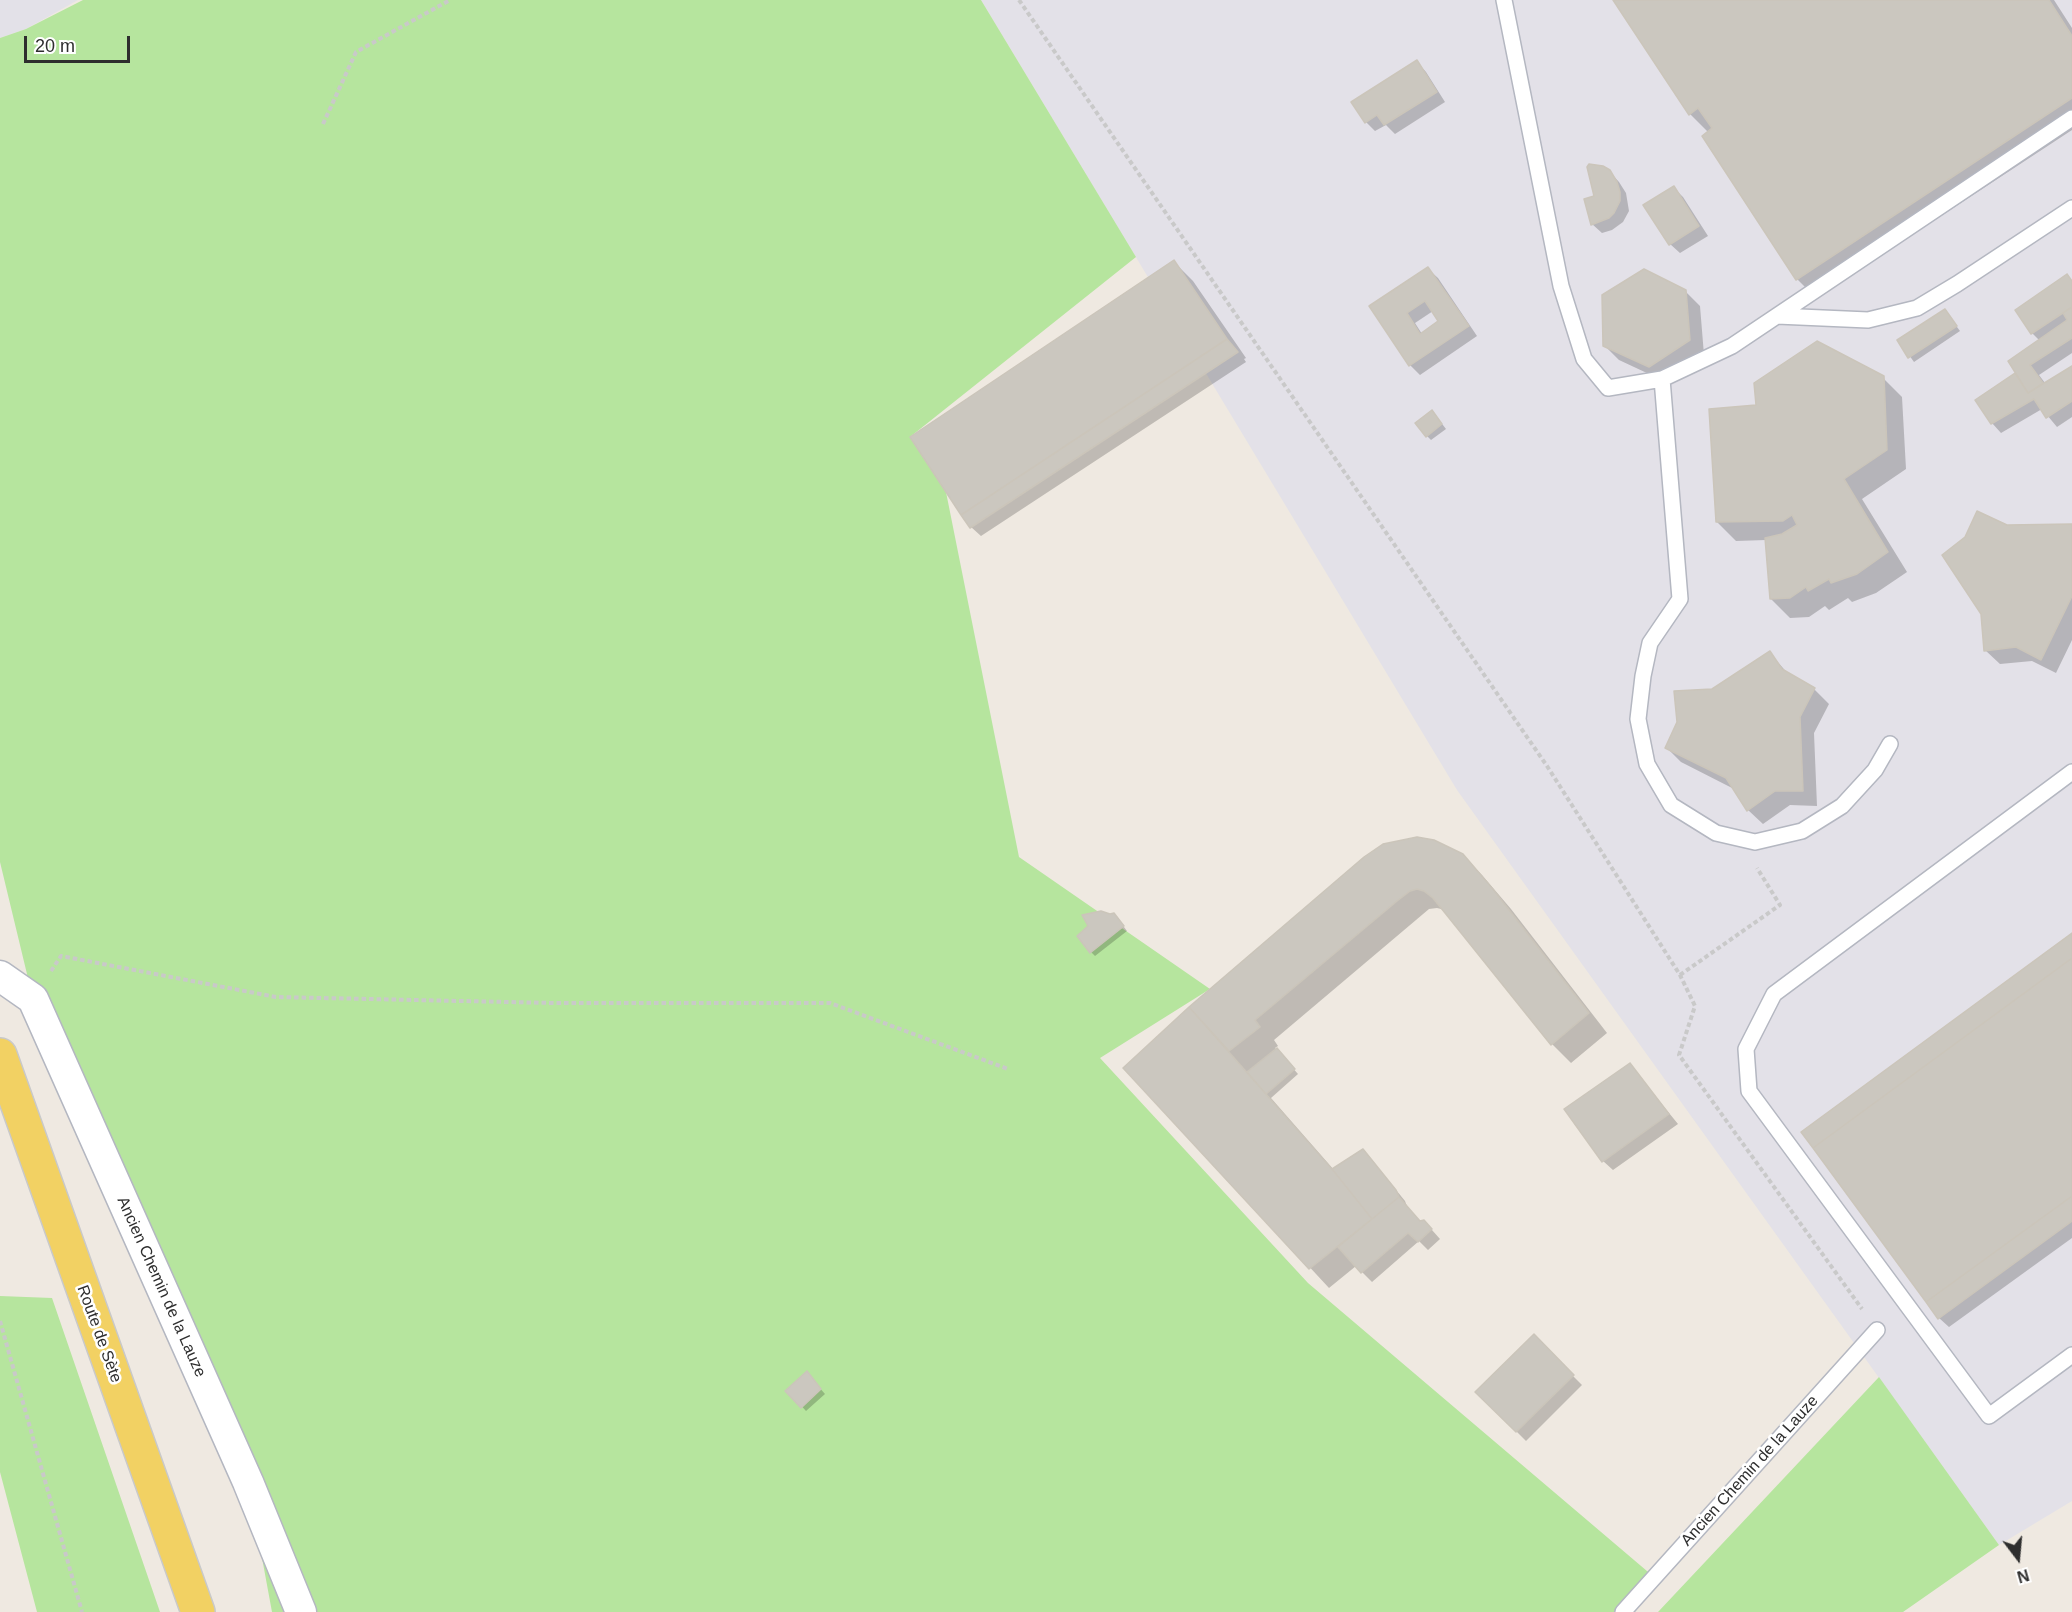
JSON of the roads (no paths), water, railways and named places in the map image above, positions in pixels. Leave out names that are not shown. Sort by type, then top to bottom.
[{"type":"main road","name":"Route de Sète","points":[[0,1055],[198,1612]]},
{"type":"street","name":"Ancien Chemin de la Lauze","points":[[0,976],[33,999],[248,1482],[301,1612]]},
{"type":"lane","points":[[1504,0],[1561,286],[1584,359],[1608,388],[1662,380],[1732,346],[2072,118]]},
{"type":"lane","points":[[1777,316],[1868,320],[1917,308],[1958,284],[2072,208]]},
{"type":"lane","points":[[1662,380],[1680,599],[1650,643],[1638,719],[1647,764],[1671,805],[1716,833],[1755,842],[1802,831],[1842,806],[1875,770],[1890,744]]},
{"type":"lane","points":[[2072,771],[1774,994],[1746,1049],[1749,1091],[1989,1416],[2072,1355]]},
{"type":"lane","name":"Ancien Chemin de la Lauze","points":[[1623,1612],[1877,1330]]}]
